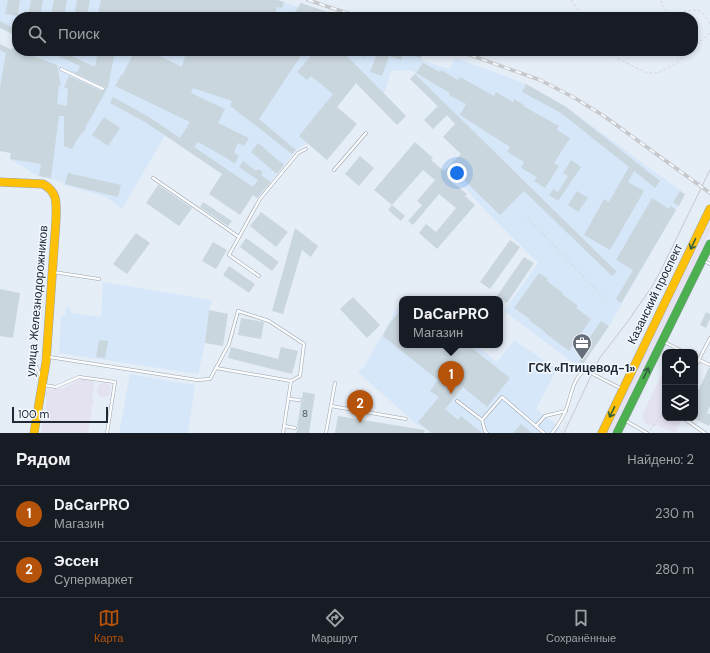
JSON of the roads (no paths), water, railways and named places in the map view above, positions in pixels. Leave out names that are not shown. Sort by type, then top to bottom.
[{"type":"main road","name":"улица Железнодорожников","points":[[0,182],[43,184],[53,190],[55,195],[56,220],[46,357],[34,433]]},
{"type":"main road","name":"Казанский проспект","points":[[602,433],[710,209]]},
{"type":"main road","points":[[617,433],[710,244]]},
{"type":"lane","points":[[61,69],[103,89]]},
{"type":"lane","points":[[334,170],[366,133]]},
{"type":"lane","points":[[259,276],[229,254],[260,199],[298,153],[306,149]]},
{"type":"lane","points":[[153,178],[239,237]]},
{"type":"lane","points":[[702,260],[710,264]]},
{"type":"lane","points":[[52,272],[99,279]]},
{"type":"lane","points":[[46,357],[197,380],[210,379],[229,344],[238,311],[269,321],[304,344],[300,376],[292,381],[216,368]]},
{"type":"lane","points":[[710,338],[699,360],[710,365]]},
{"type":"lane","points":[[662,341],[678,349]]},
{"type":"lane","points":[[35,364],[42,382],[56,387],[79,377],[115,382],[107,433]]},
{"type":"lane","points":[[552,433],[560,423],[566,411],[578,376],[585,370],[623,389]]},
{"type":"lane","points":[[283,433],[292,381]]},
{"type":"lane","points":[[326,433],[335,383]]},
{"type":"lane","points":[[482,420],[502,397],[544,433]]},
{"type":"lane","points":[[289,399],[300,400]]},
{"type":"lane","points":[[456,400],[482,420],[487,433]]},
{"type":"lane","points":[[331,406],[406,419]]},
{"type":"lane","points":[[536,426],[545,416],[566,411]]},
{"type":"lane","points":[[623,420],[647,433]]},
{"type":"lane","points":[[687,421],[705,433]]},
{"type":"lane","points":[[284,426],[295,428]]},
{"type":"tram line","points":[[564,433],[599,359],[628,321],[651,288],[660,272],[710,170]]},
{"type":"railway","points":[[308,0],[344,12]]},
{"type":"railway","points":[[473,56],[540,80],[573,97],[604,116],[710,193]]},
{"type":"place","name":"ГСК «Птицевод-1»","points":[[582,360]]},
{"type":"place","name":"DaCarPRO","points":[[451,394]]},
{"type":"place","name":"Эссен","points":[[360,423]]}]
